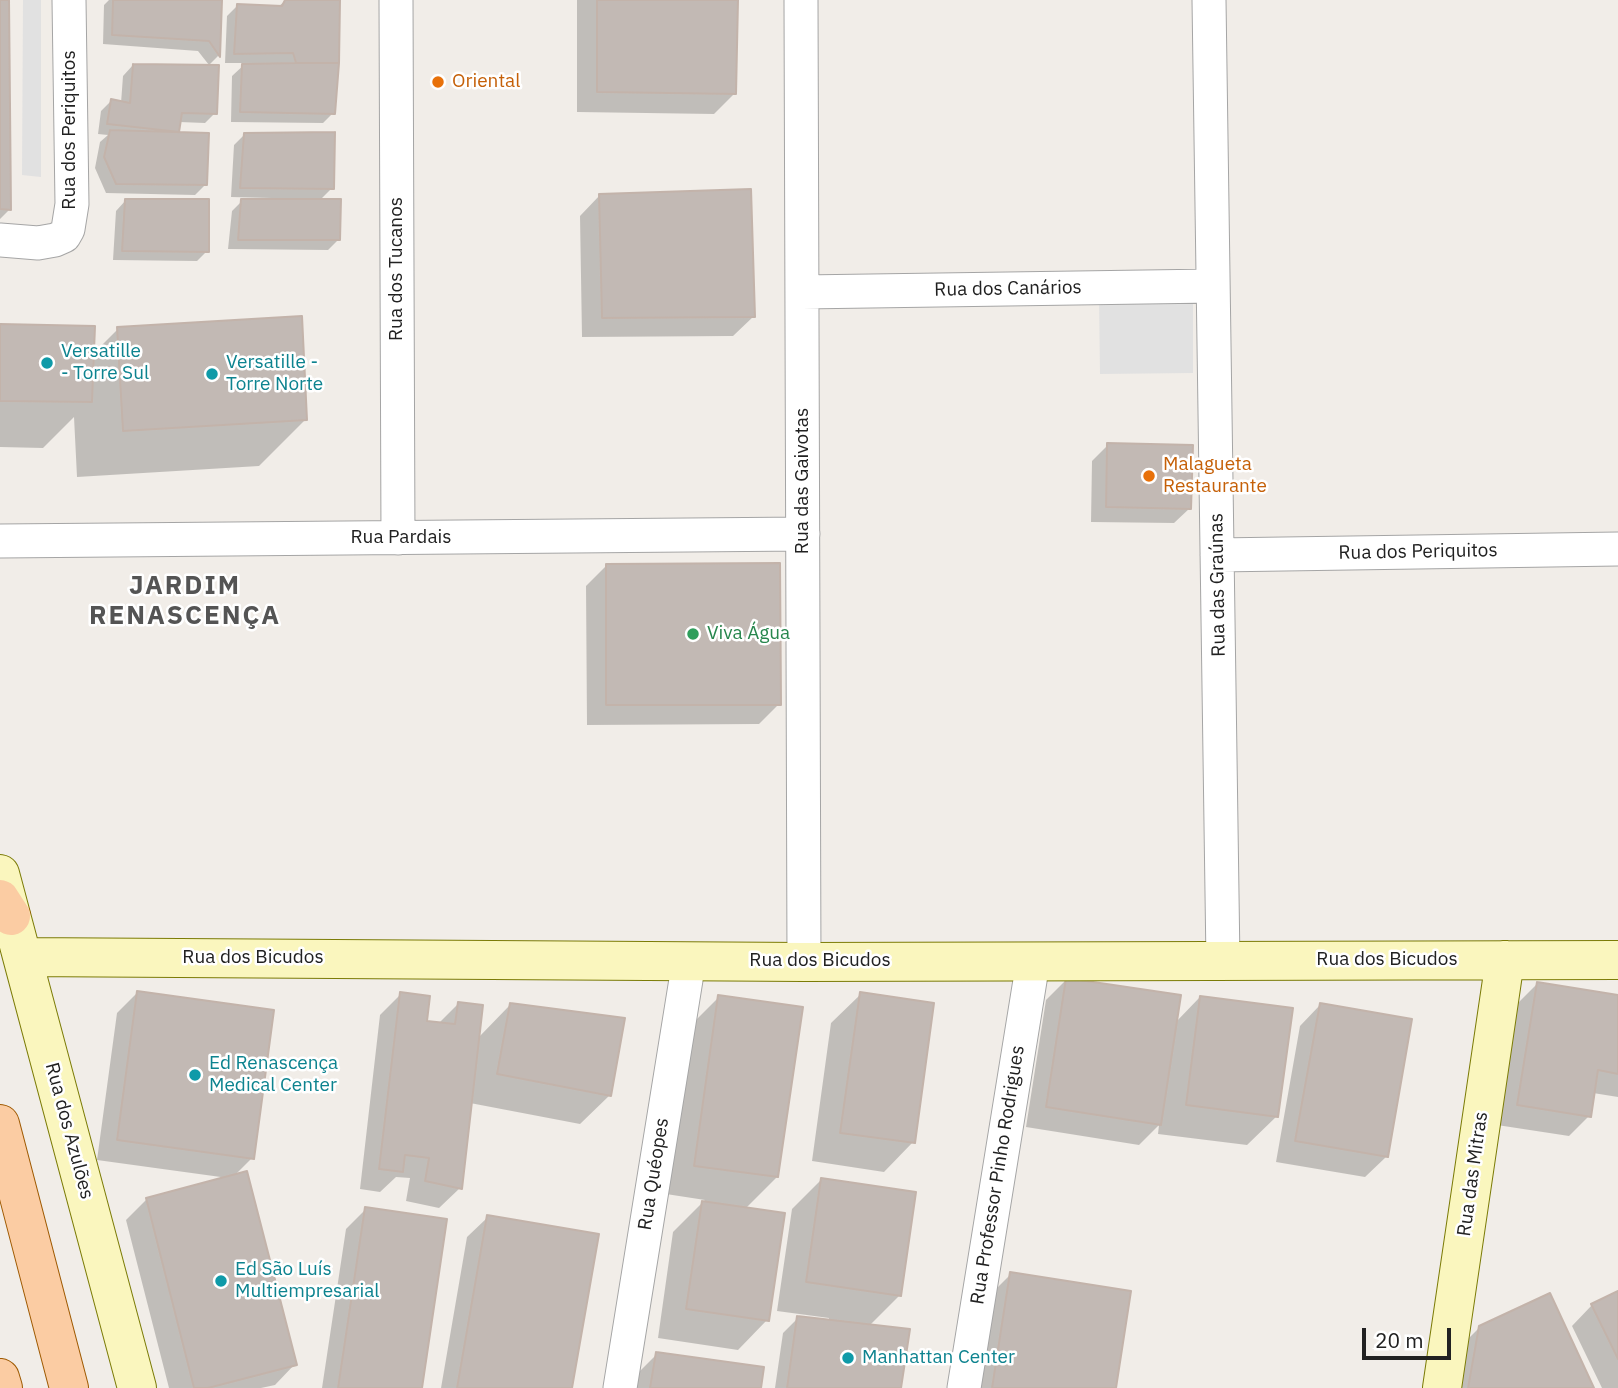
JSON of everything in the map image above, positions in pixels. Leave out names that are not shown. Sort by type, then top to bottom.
[{"type":"main road","name":"Rua dos Azulões","points":[[0,874],[6,908],[23,957],[137,1388]]},
{"type":"main road","name":"Rua dos Bicudos","points":[[23,957],[804,962],[1618,960]]},
{"type":"main road","name":"Rua das Mitras","points":[[1442,1388],[1505,960]]},
{"type":"main road","points":[[0,1124],[69,1388]]},
{"type":"main road","points":[[0,1378],[3,1388]]},
{"type":"street","name":"Rua dos Periquitos","points":[[0,240],[37,243],[64,236],[68,229],[72,204],[69,0]]},
{"type":"street","name":"Rua dos Tucanos","points":[[396,0],[398,538]]},
{"type":"street","name":"Rua das Gaivotas","points":[[801,0],[804,962]]},
{"type":"street","name":"Rua das Graúnas","points":[[1209,0],[1223,961]]},
{"type":"street","name":"Rua dos Canários","points":[[802,292],[1213,286]]},
{"type":"street","name":"Rua Pardais","points":[[0,541],[803,534]]},
{"type":"street","name":"Rua dos Periquitos","points":[[1217,555],[1618,549]]},
{"type":"street","name":"Rua Quéopes","points":[[620,1388],[688,961]]},
{"type":"street","name":"Rua Professor Pinho Rodrigues","points":[[964,1388],[1033,961]]},
{"type":"shaded area","points":[[23,0],[41,0],[41,177],[22,175]]},
{"type":"shaded area","points":[[1193,294],[1193,373],[1100,374],[1099,296]]},
{"type":"building","points":[[0,0],[9,0],[11,210],[0,209]]},
{"type":"building","points":[[113,0],[222,0],[220,57],[209,41],[112,35]]},
{"type":"building","points":[[285,0],[340,0],[339,63],[296,63],[293,53],[234,54],[237,4],[282,6]]},
{"type":"building","points":[[597,0],[738,0],[736,94],[597,92]]},
{"type":"building","points":[[339,63],[335,114],[240,112],[242,64]]},
{"type":"building","points":[[133,64],[219,65],[217,114],[182,113],[179,132],[107,124],[111,99],[130,103]]},
{"type":"building","points":[[110,130],[209,133],[207,185],[116,184],[104,157]]},
{"type":"building","points":[[335,132],[334,189],[240,188],[244,133]]},
{"type":"building","points":[[751,189],[755,317],[602,318],[599,194]]},
{"type":"building","points":[[125,199],[209,199],[209,252],[122,251]]},
{"type":"building","points":[[241,199],[341,199],[340,240],[238,240]]},
{"type":"building","name":"Versatille - Torre Norte","points":[[302,316],[307,420],[123,431],[117,327]]},
{"type":"building","name":"Versatille - Torre Sul","points":[[0,324],[95,326],[92,402],[0,401]]},
{"type":"building","name":"Malagueta Restaurante","points":[[1107,443],[1193,445],[1191,509],[1106,507]]},
{"type":"building","name":"Viva Água","points":[[780,563],[781,705],[606,705],[606,564]]},
{"type":"building","points":[[1066,978],[1181,995],[1161,1125],[1046,1107]]},
{"type":"building","points":[[1537,982],[1618,995],[1618,1074],[1598,1070],[1591,1117],[1517,1105]]},
{"type":"building","name":"Ed Renascença Medical Center","points":[[137,991],[274,1010],[254,1159],[117,1140]]},
{"type":"building","points":[[400,992],[430,996],[427,1021],[455,1024],[458,1002],[483,1005],[462,1189],[425,1181],[429,1158],[405,1155],[403,1172],[379,1169]]},
{"type":"building","points":[[860,992],[934,1003],[915,1143],[840,1133]]},
{"type":"building","points":[[718,995],[803,1007],[778,1177],[694,1166]]},
{"type":"building","points":[[1200,996],[1293,1008],[1278,1117],[1186,1105]]},
{"type":"building","points":[[510,1003],[625,1018],[611,1096],[497,1074]]},
{"type":"building","points":[[1320,1003],[1412,1019],[1388,1157],[1295,1141]]},
{"type":"building","name":"Ed São Luís Multiempresarial","points":[[247,1171],[297,1365],[208,1388],[194,1388],[146,1198]]},
{"type":"building","points":[[821,1178],[916,1192],[901,1296],[806,1282]]},
{"type":"building","points":[[702,1201],[785,1213],[769,1321],[686,1309]]},
{"type":"building","points":[[365,1207],[447,1219],[422,1388],[338,1388]]},
{"type":"building","points":[[487,1215],[599,1234],[572,1388],[457,1388]]},
{"type":"building","points":[[1010,1272],[1131,1291],[1116,1388],[992,1388]]},
{"type":"building","points":[[1618,1291],[1618,1359],[1591,1304]]},
{"type":"building","points":[[1550,1293],[1594,1388],[1468,1388],[1479,1326]]},
{"type":"building","name":"Manhattan Center","points":[[797,1316],[910,1329],[901,1388],[787,1388]]},
{"type":"building","points":[[656,1352],[764,1367],[761,1388],[650,1388]]},
{"type":"place","name":"Oriental","points":[[438,82]]},
{"type":"place","name":"Versatille - Torre Sul","points":[[47,363]]},
{"type":"place","name":"Versatille - Torre Norte","points":[[212,374]]},
{"type":"place","name":"Malagueta Restaurante","points":[[1149,476]]},
{"type":"place","name":"Viva Água","points":[[693,634]]},
{"type":"place","name":"Ed Renascença Medical Center","points":[[195,1075]]},
{"type":"place","name":"Ed São Luís Multiempresarial","points":[[221,1281]]},
{"type":"place","name":"Manhattan Center","points":[[848,1358]]},
{"type":"district","name":"JARDIM RENASCENÇA","points":[[185,601]]}]
